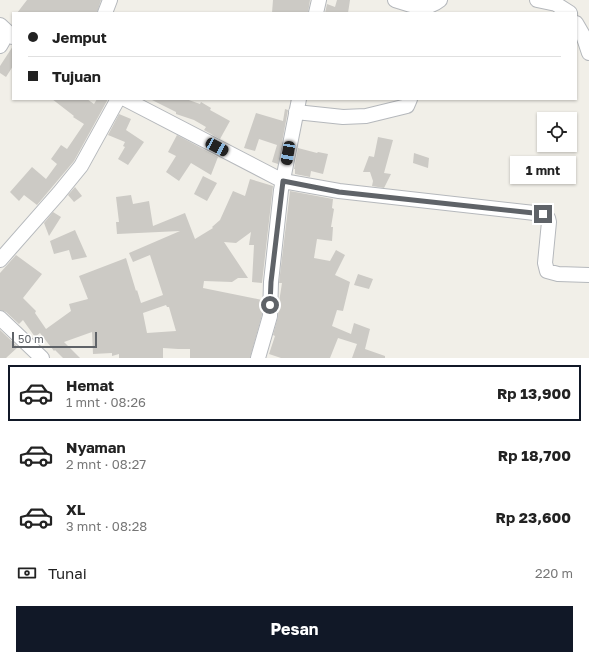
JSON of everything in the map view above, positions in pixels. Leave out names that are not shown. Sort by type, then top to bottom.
[{"type":"street","points":[[105,12],[110,0]]},
{"type":"street","points":[[316,12],[319,0]]},
{"type":"street","points":[[395,0],[424,7],[434,6]]},
{"type":"street","points":[[537,0],[556,4],[568,12]]},
{"type":"street","points":[[577,25],[583,35],[589,53]]},
{"type":"street","points":[[0,46],[7,32]]},
{"type":"street","points":[[0,260],[81,166],[117,100]]},
{"type":"street","points":[[127,100],[283,181],[339,192],[543,214],[548,218],[549,222],[545,263],[547,271],[558,274],[589,275]]},
{"type":"street","points":[[258,358],[270,316],[271,282],[283,181],[298,106],[343,117],[366,116],[407,106],[410,100]]},
{"type":"street","points":[[0,318],[42,358]]},
{"type":"building","points":[[27,0],[101,0],[97,12],[18,12]]},
{"type":"building","points":[[273,0],[310,0],[308,12],[272,12]]},
{"type":"building","points":[[337,0],[350,0],[348,12],[325,12],[327,4],[335,7]]},
{"type":"building","points":[[12,48],[12,68],[6,77],[0,73],[0,66]]},
{"type":"building","points":[[53,100],[88,100],[94,104],[96,100],[107,100],[74,161],[37,205],[24,195],[19,201],[10,192],[32,167],[46,179],[57,164],[51,159],[61,145],[67,149],[84,124],[73,117],[74,116]]},
{"type":"building","points":[[152,100],[189,100],[200,104],[201,102],[211,108],[210,110],[230,121],[220,139],[204,130],[206,127],[194,120],[176,114],[176,112]]},
{"type":"building","points":[[285,109],[288,110],[278,164],[272,162],[277,145],[259,139],[255,151],[244,148],[256,113],[283,121]]},
{"type":"building","points":[[119,114],[131,119],[126,130],[144,142],[128,165],[118,159],[125,147],[123,146],[125,142],[108,135]]},
{"type":"building","points":[[177,135],[218,157],[211,175],[191,163],[179,181],[166,172],[176,156],[168,152]]},
{"type":"building","points":[[378,137],[393,140],[384,173],[391,174],[384,188],[372,186],[373,181],[370,172],[363,172],[369,156],[374,157]]},
{"type":"building","points":[[298,148],[328,154],[323,174],[311,171],[310,177],[295,174],[294,169]]},
{"type":"building","points":[[414,153],[429,158],[428,168],[413,163]]},
{"type":"building","points":[[203,176],[217,183],[207,201],[194,194]]},
{"type":"building","points":[[250,179],[273,186],[262,283],[252,282],[254,245],[249,245],[251,232],[236,243],[224,242],[248,278],[238,278],[232,282],[204,281],[203,288],[262,300],[262,315],[250,358],[190,358],[190,349],[163,348],[163,358],[119,358],[119,354],[112,356],[112,353],[93,354],[92,332],[64,342],[80,358],[63,358],[55,350],[54,351],[40,333],[35,337],[23,320],[19,324],[6,312],[0,310],[0,273],[16,255],[42,274],[23,298],[36,311],[35,313],[46,329],[71,311],[69,304],[88,299],[79,276],[126,258],[141,303],[163,295],[150,255],[133,262],[129,253],[180,231],[117,234],[116,222],[119,222],[116,197],[131,195],[133,204],[149,201],[153,226],[185,213],[195,239],[213,228],[212,227],[220,220],[233,191],[245,196]],"holes":[[[166,305],[169,307],[176,331],[147,333],[143,313]]]},
{"type":"building","points":[[75,187],[82,196],[74,202],[68,195]]},
{"type":"building","points":[[290,191],[333,199],[332,208],[334,209],[331,227],[333,227],[332,241],[317,239],[314,258],[330,261],[336,250],[345,255],[335,275],[350,282],[343,311],[337,310],[332,326],[351,334],[354,323],[370,329],[365,349],[385,356],[385,358],[352,358],[357,344],[338,338],[330,358],[281,358],[269,354],[275,336],[273,335],[278,316],[282,283],[279,283]]},
{"type":"building","points":[[53,212],[61,217],[49,236],[44,223]]},
{"type":"building","points":[[75,230],[87,257],[72,260],[69,250],[54,254],[50,241]]},
{"type":"building","points":[[358,274],[373,279],[369,289],[354,285]]},
{"type":"building","points":[[0,330],[18,347],[6,358],[0,358]]},
{"type":"route","points":[[270,305],[271,282],[283,181],[339,192],[543,214]]}]
